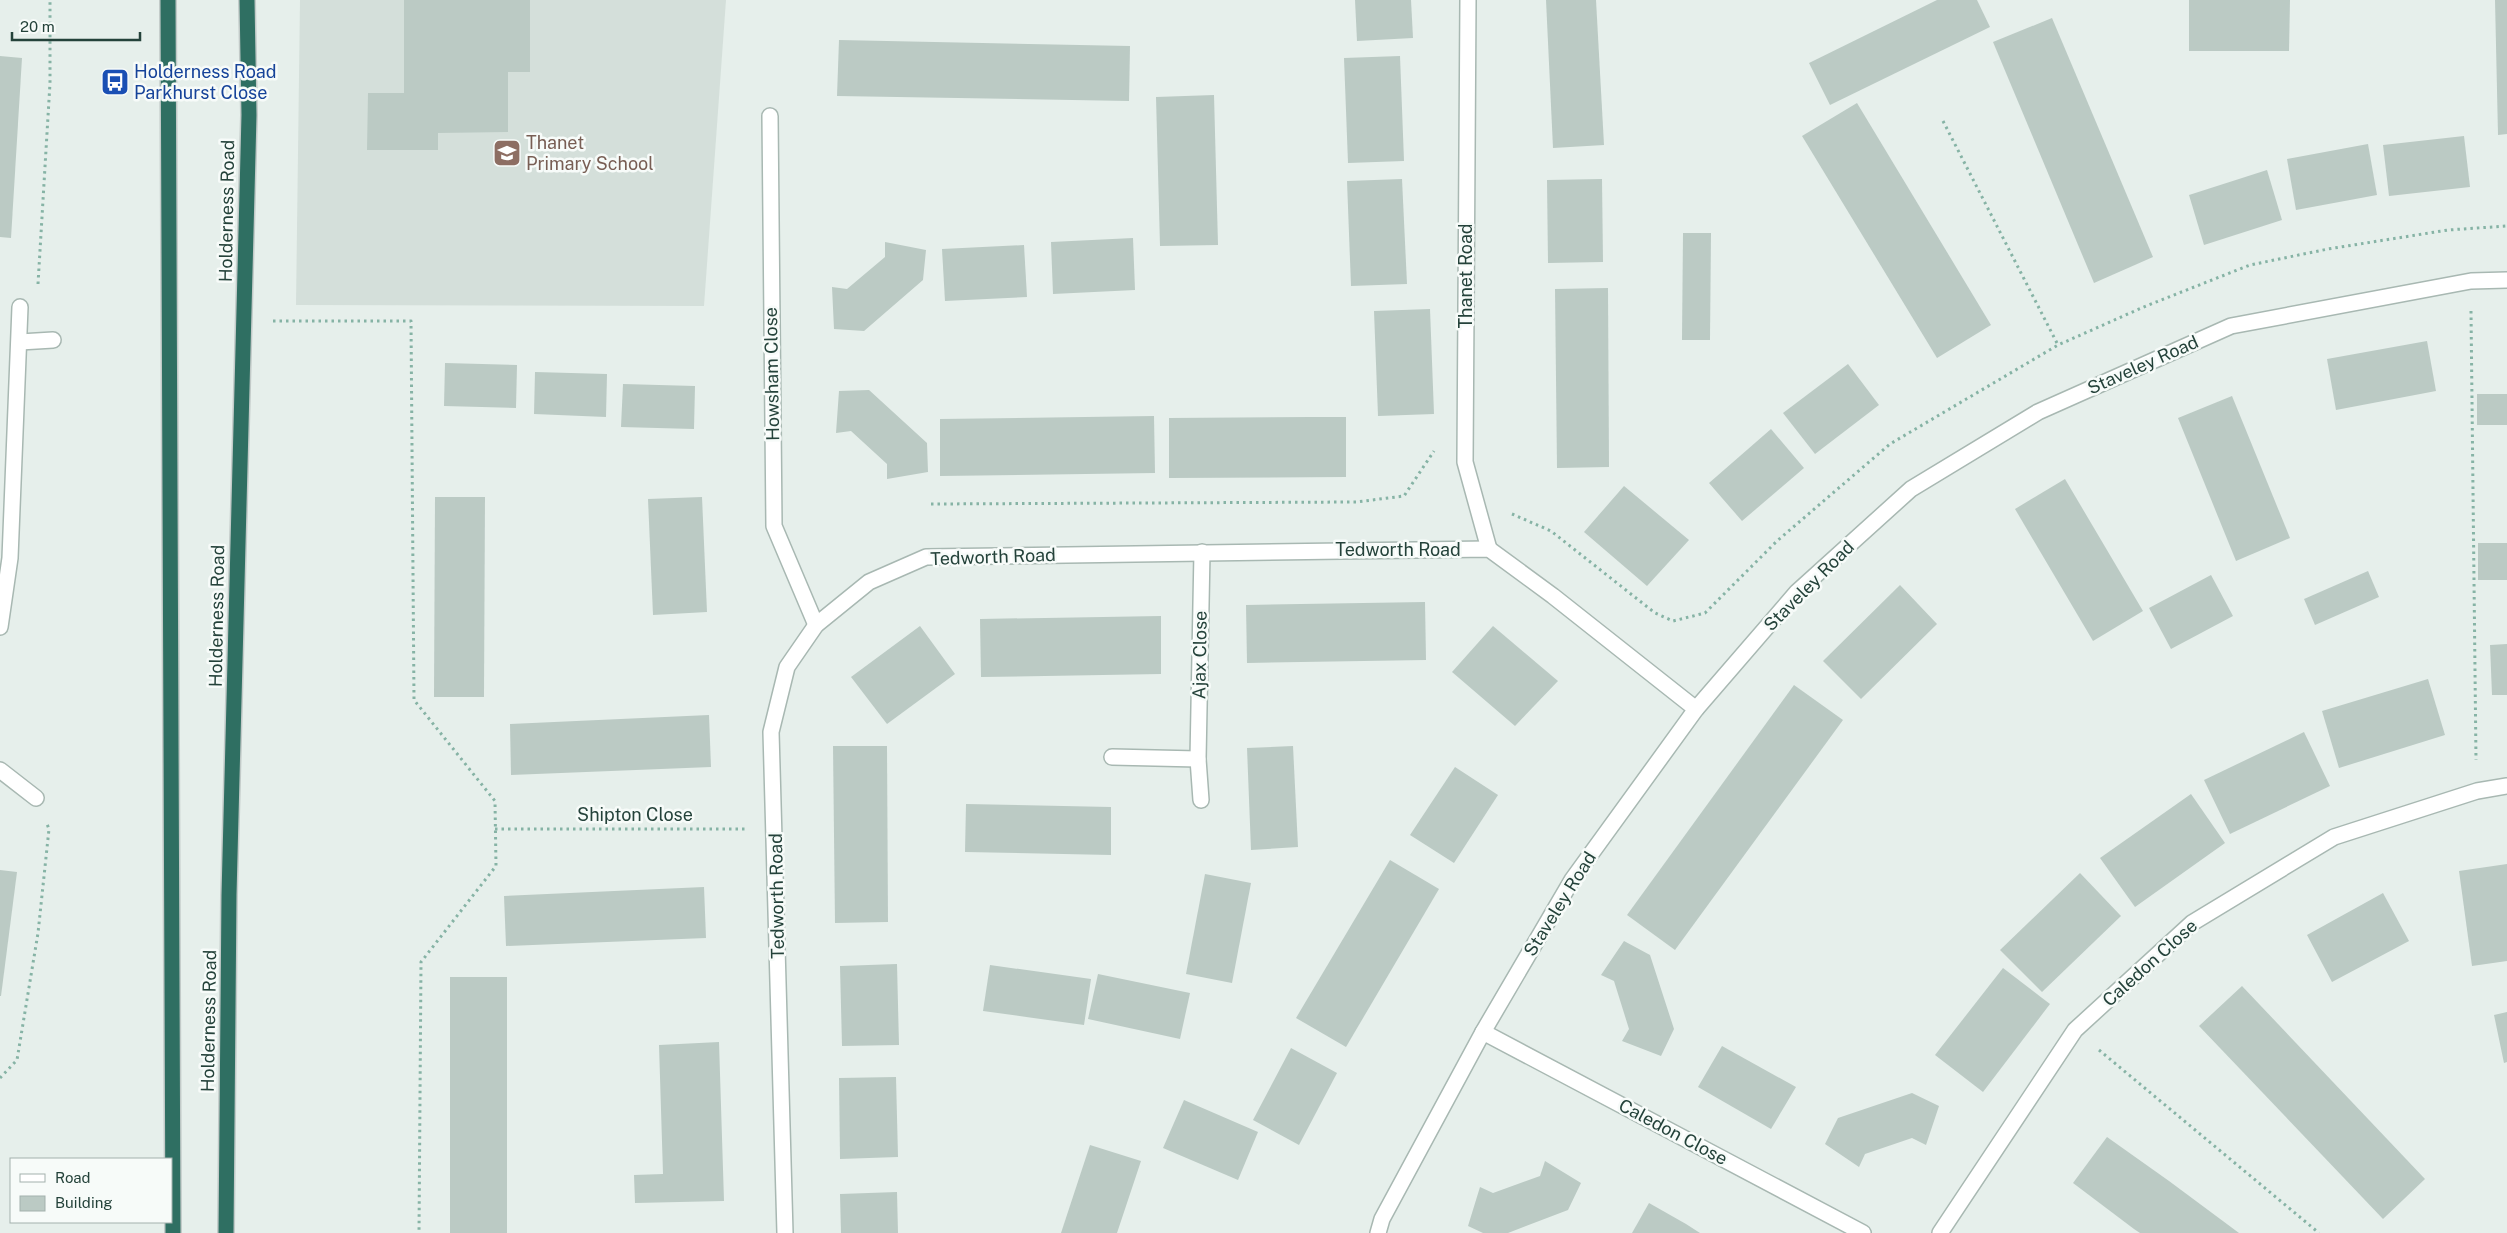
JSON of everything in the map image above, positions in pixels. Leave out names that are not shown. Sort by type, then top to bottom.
[{"type":"highway","name":"Holderness Road","points":[[168,0],[173,1233]]},
{"type":"highway","name":"Holderness Road","points":[[226,1233],[229,895],[249,115],[247,0]]},
{"type":"street","name":"Thanet Road","points":[[1468,0],[1465,462],[1489,549]]},
{"type":"street","name":"Howsham Close","points":[[770,116],[774,526],[816,625]]},
{"type":"street","name":"Staveley Road","points":[[1378,1233],[1382,1219],[1483,1032],[1572,880],[1696,708],[1798,592],[1911,489],[2038,412],[2231,326],[2471,281],[2507,280]]},
{"type":"street","points":[[0,627],[10,558],[20,307]]},
{"type":"street","points":[[20,342],[53,340]]},
{"type":"street","points":[[1489,549],[1553,596],[1696,708]]},
{"type":"street","name":"Tedworth Road","points":[[785,1233],[771,732],[787,667],[816,625],[869,582],[926,557],[1489,549]]},
{"type":"street","name":"Ajax Close","points":[[1201,800],[1198,759],[1202,552]]},
{"type":"street","points":[[1112,757],[1198,759]]},
{"type":"street","points":[[0,770],[36,798]]},
{"type":"street","name":"Caledon Close","points":[[1940,1233],[2075,1030],[2192,923],[2334,837],[2477,791],[2507,786]]},
{"type":"street","name":"Caledon Close","points":[[1483,1032],[1863,1233]]},
{"type":"path","points":[[20,307],[38,290],[50,83],[50,0]]},
{"type":"path","points":[[1943,122],[2058,345]]},
{"type":"path","points":[[1474,498],[1551,531],[1655,613],[1673,621],[1705,612],[1777,541],[1890,444],[2058,345],[2146,306],[2250,265],[2328,249],[2430,233],[2507,226]]},
{"type":"path","points":[[2471,281],[2477,791]]},
{"type":"path","points":[[271,320],[411,321],[414,700],[495,801],[496,866],[421,962],[419,1233]]},
{"type":"path","points":[[931,504],[1356,502],[1404,496],[1435,451],[1437,443]]},
{"type":"path","points":[[0,1078],[17,1060],[38,933],[49,829],[36,798]]},
{"type":"path","name":"Shipton Close","points":[[496,829],[775,829]]},
{"type":"path","points":[[2075,1030],[2319,1233]]},
{"type":"shaded area","name":"Thanet Primary School","points":[[300,0],[726,0],[704,306],[296,305]]},
{"type":"building","points":[[404,0],[530,0],[530,72],[508,72],[508,132],[438,133],[438,150],[367,150],[368,93],[404,93]]},
{"type":"building","points":[[1355,0],[1411,0],[1413,38],[1357,41]]},
{"type":"building","points":[[1546,0],[1596,0],[1604,145],[1553,148]]},
{"type":"building","points":[[1937,0],[1977,0],[1990,27],[1830,105],[1809,63]]},
{"type":"building","points":[[2189,0],[2290,0],[2289,51],[2189,51]]},
{"type":"building","points":[[2495,0],[2507,0],[2507,134],[2498,135]]},
{"type":"building","points":[[2052,18],[2153,257],[2094,283],[1993,42]]},
{"type":"building","points":[[839,40],[1130,46],[1129,101],[837,96]]},
{"type":"building","points":[[0,56],[22,58],[11,238],[0,237]]},
{"type":"building","points":[[1400,56],[1404,161],[1348,163],[1344,58]]},
{"type":"building","points":[[1214,95],[1218,245],[1160,246],[1156,97]]},
{"type":"building","points":[[1857,103],[1991,325],[1937,358],[1802,136]]},
{"type":"building","points":[[2464,136],[2470,187],[2389,196],[2383,145]]},
{"type":"building","points":[[2368,144],[2377,195],[2296,210],[2287,159]]},
{"type":"building","points":[[2267,170],[2282,220],[2204,245],[2189,195]]},
{"type":"building","points":[[1402,179],[1407,284],[1351,286],[1347,181]]},
{"type":"building","points":[[1602,179],[1603,262],[1548,263],[1547,180]]},
{"type":"building","points":[[1683,233],[1711,233],[1710,340],[1682,340]]},
{"type":"building","points":[[1133,238],[1135,290],[1053,294],[1051,242]]},
{"type":"building","points":[[885,242],[926,250],[923,280],[864,331],[834,329],[832,287],[847,289],[885,257]]},
{"type":"building","points":[[1024,245],[1027,297],[945,301],[942,249]]},
{"type":"building","points":[[1608,288],[1609,467],[1557,468],[1555,289]]},
{"type":"building","points":[[1430,309],[1434,414],[1378,416],[1374,311]]},
{"type":"building","points":[[2427,341],[2436,391],[2336,410],[2327,359]]},
{"type":"building","points":[[445,363],[517,365],[516,408],[444,406]]},
{"type":"building","points":[[1848,364],[1879,405],[1815,454],[1783,413]]},
{"type":"building","points":[[535,372],[607,374],[606,417],[534,414]]},
{"type":"building","points":[[623,384],[695,386],[694,429],[621,427]]},
{"type":"building","points":[[869,390],[927,443],[928,472],[887,479],[887,464],[851,431],[836,433],[839,391]]},
{"type":"building","points":[[2477,394],[2507,394],[2507,425],[2477,425]]},
{"type":"building","points":[[2232,396],[2290,538],[2236,561],[2178,418]]},
{"type":"building","points":[[1154,416],[1155,473],[940,476],[940,419]]},
{"type":"building","points":[[1346,417],[1346,477],[1169,478],[1169,418]]},
{"type":"building","points":[[1771,429],[1804,468],[1742,521],[1709,483]]},
{"type":"building","points":[[2065,479],[2143,611],[2093,641],[2015,509]]},
{"type":"building","points":[[1624,486],[1689,540],[1647,586],[1584,532]]},
{"type":"building","points":[[435,497],[485,497],[484,697],[434,697]]},
{"type":"building","points":[[702,497],[707,612],[653,615],[648,499]]},
{"type":"building","points":[[2478,543],[2507,543],[2507,580],[2478,580]]},
{"type":"building","points":[[2368,571],[2379,597],[2315,625],[2304,599]]},
{"type":"building","points":[[2211,575],[2233,616],[2171,649],[2149,608]]},
{"type":"building","points":[[1900,585],[1937,624],[1861,699],[1823,661]]},
{"type":"building","points":[[1425,602],[1426,660],[1247,663],[1246,605]]},
{"type":"building","points":[[1161,616],[1161,674],[981,677],[980,619]]},
{"type":"building","points":[[920,626],[955,674],[887,724],[851,677]]},
{"type":"building","points":[[1493,626],[1558,681],[1515,726],[1452,672]]},
{"type":"building","points":[[2507,644],[2507,695],[2492,695],[2490,645]]},
{"type":"building","points":[[2428,679],[2445,735],[2339,768],[2322,711]]},
{"type":"building","points":[[1794,685],[1843,720],[1675,950],[1627,915]]},
{"type":"building","points":[[709,715],[711,767],[511,775],[510,724]]},
{"type":"building","points":[[2304,732],[2330,786],[2230,834],[2204,780]]},
{"type":"building","points":[[833,746],[887,746],[888,922],[835,923]]},
{"type":"building","points":[[1293,746],[1298,847],[1251,850],[1247,748]]},
{"type":"building","points":[[1455,767],[1498,795],[1454,863],[1410,835]]},
{"type":"building","points":[[2191,794],[2225,843],[2135,907],[2100,858]]},
{"type":"building","points":[[966,804],[1111,807],[1111,855],[965,852]]},
{"type":"building","points":[[1390,860],[1439,889],[1346,1047],[1296,1018]]},
{"type":"building","points":[[2507,864],[2507,961],[2472,966],[2459,871]]},
{"type":"building","points":[[0,870],[17,872],[1,996],[0,996]]},
{"type":"building","points":[[2080,873],[2121,916],[2042,992],[2000,950]]},
{"type":"building","points":[[1205,874],[1251,883],[1232,983],[1186,974]]},
{"type":"building","points":[[704,887],[706,938],[506,946],[504,896]]},
{"type":"building","points":[[2383,893],[2409,941],[2332,982],[2307,935]]},
{"type":"building","points":[[1624,941],[1650,955],[1674,1029],[1661,1056],[1622,1041],[1629,1029],[1614,981],[1601,975]]},
{"type":"building","points":[[897,964],[899,1045],[842,1046],[840,966]]},
{"type":"building","points":[[990,965],[1091,979],[1084,1025],[983,1011]]},
{"type":"building","points":[[2003,968],[2050,1004],[1983,1092],[1935,1055]]},
{"type":"building","points":[[1098,974],[1190,993],[1180,1039],[1088,1019]]},
{"type":"building","points":[[450,977],[507,977],[507,1233],[450,1233]]},
{"type":"building","points":[[2242,986],[2425,1179],[2383,1219],[2199,1026]]},
{"type":"building","points":[[2507,1012],[2507,1062],[2504,1063],[2494,1015]]},
{"type":"building","points":[[719,1042],[724,1201],[635,1203],[634,1175],[663,1174],[659,1045]]},
{"type":"building","points":[[1722,1046],[1796,1087],[1771,1129],[1698,1087]]},
{"type":"building","points":[[1291,1048],[1337,1073],[1299,1145],[1253,1120]]},
{"type":"building","points":[[896,1077],[898,1157],[840,1159],[839,1078]]},
{"type":"building","points":[[1912,1093],[1939,1106],[1926,1145],[1912,1138],[1865,1154],[1859,1167],[1825,1144],[1838,1118]]},
{"type":"building","points":[[1184,1100],[1258,1132],[1238,1180],[1163,1148]]},
{"type":"building","points":[[2107,1137],[2239,1233],[2140,1233],[2134,1229],[2073,1183]]},
{"type":"building","points":[[1090,1145],[1141,1161],[1117,1233],[1061,1233]]},
{"type":"building","points":[[1545,1161],[1581,1183],[1568,1210],[1508,1233],[1483,1233],[1468,1226],[1480,1187],[1493,1193],[1540,1176]]},
{"type":"building","points":[[897,1192],[898,1233],[841,1233],[840,1194]]},
{"type":"building","points":[[1649,1203],[1686,1224],[1700,1233],[1632,1233]]},
{"type":"place","name":"Holderness Road Parkhurst Close","points":[[115,82]]},
{"type":"place","name":"Thanet Primary School","points":[[507,153]]}]
